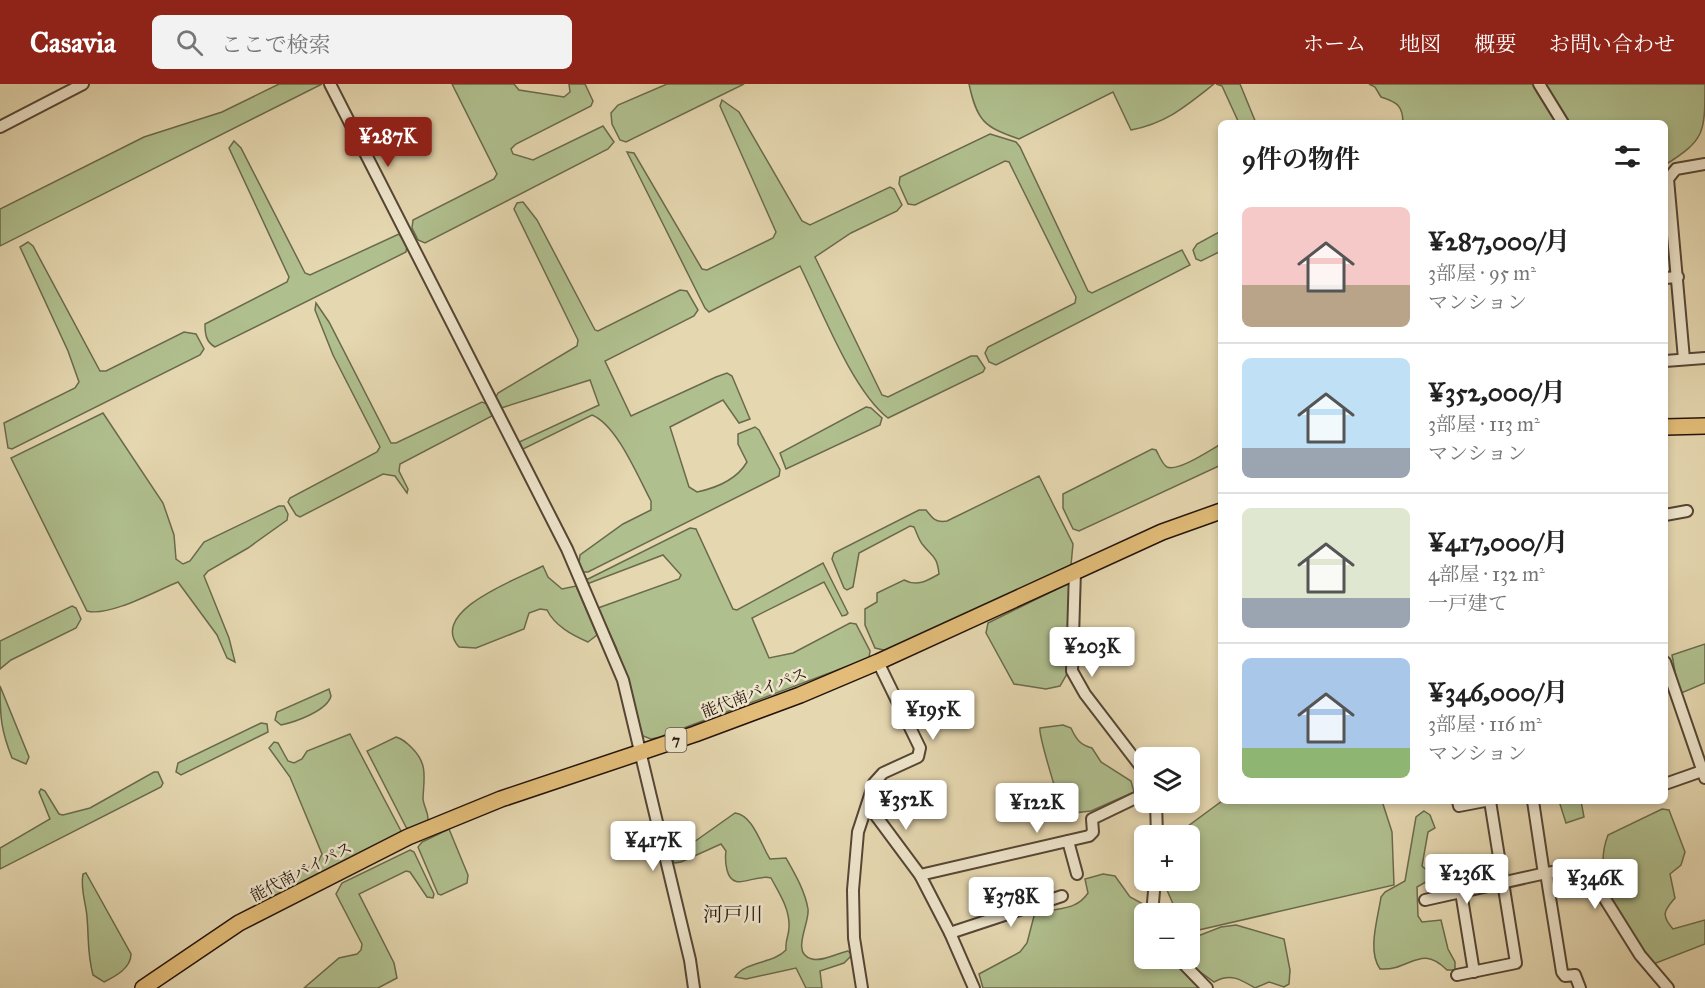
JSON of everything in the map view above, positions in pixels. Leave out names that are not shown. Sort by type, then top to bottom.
[{"type":"highway","points":[[1668,427],[1705,426]]},
{"type":"highway","name":"能代南バイパス","points":[[142,988],[239,923],[408,837],[501,799],[779,702],[878,662],[1162,532],[1218,512]]},
{"type":"street","points":[[0,127],[83,84]]},
{"type":"street","points":[[330,84],[567,549],[623,680],[657,830],[690,960],[694,988]]},
{"type":"street","points":[[1539,84],[1561,120]]},
{"type":"street","points":[[1684,359],[1668,179],[1676,169],[1705,164]]},
{"type":"street","points":[[1668,278],[1678,277]]},
{"type":"street","points":[[1668,362],[1705,358]]},
{"type":"street","points":[[1668,514],[1687,511]]},
{"type":"street","points":[[1075,570],[1072,671],[1085,694],[1134,758]]},
{"type":"street","points":[[862,988],[854,938],[853,890],[858,832],[874,783],[883,774],[918,757],[920,748],[878,662]]},
{"type":"street","points":[[1668,671],[1704,774],[1668,783]]},
{"type":"street","points":[[920,875],[1089,836],[1093,832],[1092,819],[1134,799]]},
{"type":"street","points":[[1457,975],[1516,963],[1490,804]]},
{"type":"street","points":[[1534,804],[1562,972],[1565,976],[1575,975],[1580,988]]},
{"type":"street","points":[[868,805],[920,875],[950,933],[974,988]]},
{"type":"street","points":[[1068,841],[1077,874]]},
{"type":"street","points":[[1425,900],[1545,873],[1585,867],[1640,955],[1668,988]]},
{"type":"street","points":[[1461,892],[1473,972]]},
{"type":"street","points":[[950,933],[1062,896]]},
{"type":"street","points":[[1189,969],[1207,988]]},
{"type":"green space","points":[[279,84],[322,84],[0,246],[0,209],[144,137],[222,112]]},
{"type":"green space","points":[[452,84],[514,84],[519,90],[564,97],[570,92],[569,84],[585,84],[593,101],[591,106],[516,144],[511,149],[513,154],[533,160],[603,126],[614,142],[608,149],[425,243],[418,240],[412,228],[413,220],[494,179],[497,174]]},
{"type":"green space","points":[[667,84],[744,84],[626,142],[620,140],[612,124],[611,113],[618,105]]},
{"type":"green space","points":[[969,84],[1214,84],[1176,113],[1144,127],[1131,130],[1113,92],[1019,139],[998,131],[984,121],[975,107]]},
{"type":"green space","points":[[1216,84],[1240,84],[1255,120],[1238,120],[1222,86]]},
{"type":"green space","points":[[1369,84],[1705,84],[1703,125],[1700,134],[1688,149],[1668,163],[1668,120],[1403,120],[1402,112],[1398,106],[1381,97],[1375,87]]},
{"type":"green space","points":[[722,100],[739,112],[802,221],[810,225],[890,187],[894,189],[902,205],[897,211],[851,233],[815,257],[882,395],[888,397],[971,356],[977,356],[985,368],[983,372],[888,418],[875,405],[850,369],[800,266],[709,312],[705,308],[627,152],[634,153],[702,269],[707,270],[773,238],[776,232],[720,106]]},
{"type":"green space","points":[[990,134],[1016,142],[1020,147],[1088,291],[1092,293],[1182,250],[1190,265],[996,365],[989,362],[985,353],[988,347],[1075,303],[1076,297],[1009,162],[1005,161],[915,205],[908,204],[899,184],[900,177]]},
{"type":"green space","points":[[234,141],[241,148],[305,273],[310,275],[399,234],[407,246],[406,252],[215,347],[207,337],[205,324],[287,282],[289,277],[229,148]]},
{"type":"green space","points":[[523,202],[537,220],[595,330],[598,331],[680,290],[687,291],[698,310],[694,316],[605,361],[631,416],[716,377],[727,373],[732,376],[750,419],[739,423],[723,400],[670,427],[689,487],[697,492],[704,490],[725,482],[738,473],[747,462],[738,444],[738,434],[755,427],[759,430],[780,470],[779,476],[588,572],[583,572],[579,564],[580,555],[623,524],[651,510],[651,501],[618,440],[610,429],[592,415],[521,450],[517,443],[599,405],[590,380],[501,408],[495,399],[498,393],[577,346],[578,340],[514,209],[517,203]]},
{"type":"green space","points":[[1218,233],[1218,252],[1201,261],[1196,259],[1193,250],[1197,244]]},
{"type":"green space","points":[[28,242],[33,246],[100,371],[106,371],[184,332],[196,334],[204,349],[200,355],[12,449],[8,448],[4,423],[75,388],[79,382],[68,351],[20,247]]},
{"type":"green space","points":[[316,303],[329,322],[391,443],[396,443],[482,402],[487,404],[492,416],[400,464],[399,471],[408,489],[407,493],[395,476],[383,474],[300,517],[296,515],[288,502],[290,498],[377,452],[380,447],[333,355],[315,310]]},
{"type":"green space","points":[[866,407],[871,408],[882,418],[880,425],[786,469],[780,453]]},
{"type":"green space","points":[[103,413],[163,503],[174,535],[176,559],[183,564],[190,561],[204,542],[279,506],[284,506],[288,514],[287,520],[248,548],[208,571],[204,576],[229,638],[235,662],[227,658],[217,635],[178,582],[120,607],[96,612],[87,611],[11,458]]},
{"type":"green space","points":[[1218,446],[1218,466],[1079,531],[1073,529],[1063,508],[1063,494],[1152,449],[1156,450],[1165,466],[1172,468],[1186,464]]},
{"type":"green space","points":[[1039,476],[1073,544],[1071,565],[888,651],[875,648],[865,625],[865,609],[877,602],[877,593],[904,580],[918,583],[939,574],[935,560],[922,543],[914,527],[910,526],[859,553],[853,587],[847,590],[844,588],[832,559],[834,553],[919,510],[926,510],[937,521],[947,521]]},
{"type":"green space","points":[[690,528],[696,529],[733,609],[737,610],[823,563],[848,613],[842,616],[824,582],[752,618],[769,658],[793,653],[850,623],[856,624],[870,651],[869,658],[660,737],[651,739],[643,736],[616,647],[598,608],[679,579],[681,575],[663,555],[587,584],[586,580]]},
{"type":"green space","points":[[543,566],[548,577],[562,589],[576,586],[597,635],[588,642],[559,625],[547,610],[540,609],[529,613],[524,629],[476,648],[459,647],[452,634],[455,621],[465,609],[498,587]]},
{"type":"green space","points":[[1069,583],[1071,586],[1068,672],[1060,686],[1046,689],[1014,684],[986,633],[988,623]]},
{"type":"green space","points":[[72,606],[76,608],[81,619],[76,628],[11,660],[0,669],[0,641]]},
{"type":"green space","points":[[1705,644],[1705,683],[1679,694],[1672,655]]},
{"type":"green space","points":[[0,686],[29,757],[26,764],[12,758],[5,739],[0,706]]},
{"type":"green space","points":[[329,689],[331,696],[317,711],[281,725],[275,720],[277,712]]},
{"type":"green space","points":[[261,723],[267,724],[268,732],[181,775],[176,772],[178,763]]},
{"type":"green space","points":[[1063,725],[1071,728],[1081,743],[1092,748],[1101,762],[1131,781],[1134,792],[1091,811],[1065,814],[1061,808],[1048,765],[1040,728]]},
{"type":"green space","points":[[350,734],[401,831],[399,837],[264,904],[256,905],[254,900],[318,862],[322,854],[290,777],[269,748],[274,742],[278,743],[288,761],[294,763],[302,759],[307,751]]},
{"type":"green space","points":[[396,737],[405,741],[417,754],[424,771],[423,798],[428,821],[411,831],[406,827],[367,751]]},
{"type":"green space","points":[[154,772],[158,772],[163,783],[161,787],[0,869],[0,848],[50,819],[39,792],[41,789],[45,791],[59,814],[63,815],[90,808]]},
{"type":"green space","points":[[1218,804],[1383,804],[1392,832],[1394,885],[1200,930],[1200,903],[1173,903],[1167,891],[1200,891],[1200,825],[1190,825]]},
{"type":"green space","points":[[1560,804],[1582,804],[1584,817],[1566,823]]},
{"type":"green space","points":[[1662,809],[1669,810],[1685,852],[1681,865],[1670,874],[1675,898],[1665,912],[1666,920],[1673,929],[1705,920],[1705,944],[1652,963],[1631,935],[1613,903],[1603,869],[1604,852],[1608,835]]},
{"type":"green space","points":[[1424,811],[1430,815],[1435,828],[1428,832],[1422,866],[1431,874],[1431,879],[1417,887],[1418,916],[1422,922],[1441,920],[1448,949],[1455,962],[1455,970],[1447,970],[1438,962],[1422,958],[1391,969],[1380,969],[1376,962],[1374,944],[1381,897],[1385,892],[1405,881],[1416,817]]},
{"type":"green space","points":[[735,813],[747,819],[752,825],[770,859],[786,858],[799,883],[808,909],[802,937],[802,951],[806,956],[816,960],[848,951],[852,955],[844,963],[820,971],[822,988],[806,988],[796,968],[746,979],[735,977],[745,968],[774,958],[786,950],[788,914],[771,878],[734,881],[727,870],[726,851],[721,844],[681,862],[675,863],[670,859]]},
{"type":"green space","points":[[449,829],[468,875],[467,883],[441,895],[438,894],[418,847],[422,842]]},
{"type":"green space","points":[[410,850],[414,852],[434,894],[433,898],[427,897],[410,872],[406,871],[359,894],[394,963],[397,978],[378,988],[304,988],[339,958],[357,954],[361,950],[362,944],[336,894],[342,883]]},
{"type":"green space","points":[[1495,861],[1498,880],[1471,884],[1468,865]]},
{"type":"green space","points":[[86,873],[131,954],[126,967],[104,982],[93,975],[90,959],[82,885],[83,874]]},
{"type":"green space","points":[[1103,874],[1115,876],[1130,897],[1141,903],[1134,903],[1134,969],[1182,969],[1202,988],[983,988],[979,974],[1020,952],[1027,943],[1034,916],[1077,904],[1083,899],[1088,893],[1085,879]]},
{"type":"green space","points":[[1236,925],[1284,939],[1290,970],[1289,984],[1284,987],[1269,982],[1255,988],[1235,978],[1225,978],[1214,982],[1196,969],[1200,969],[1200,935],[1221,927]]},
{"type":"district","name":"河戸川","points":[[733,914]]}]
